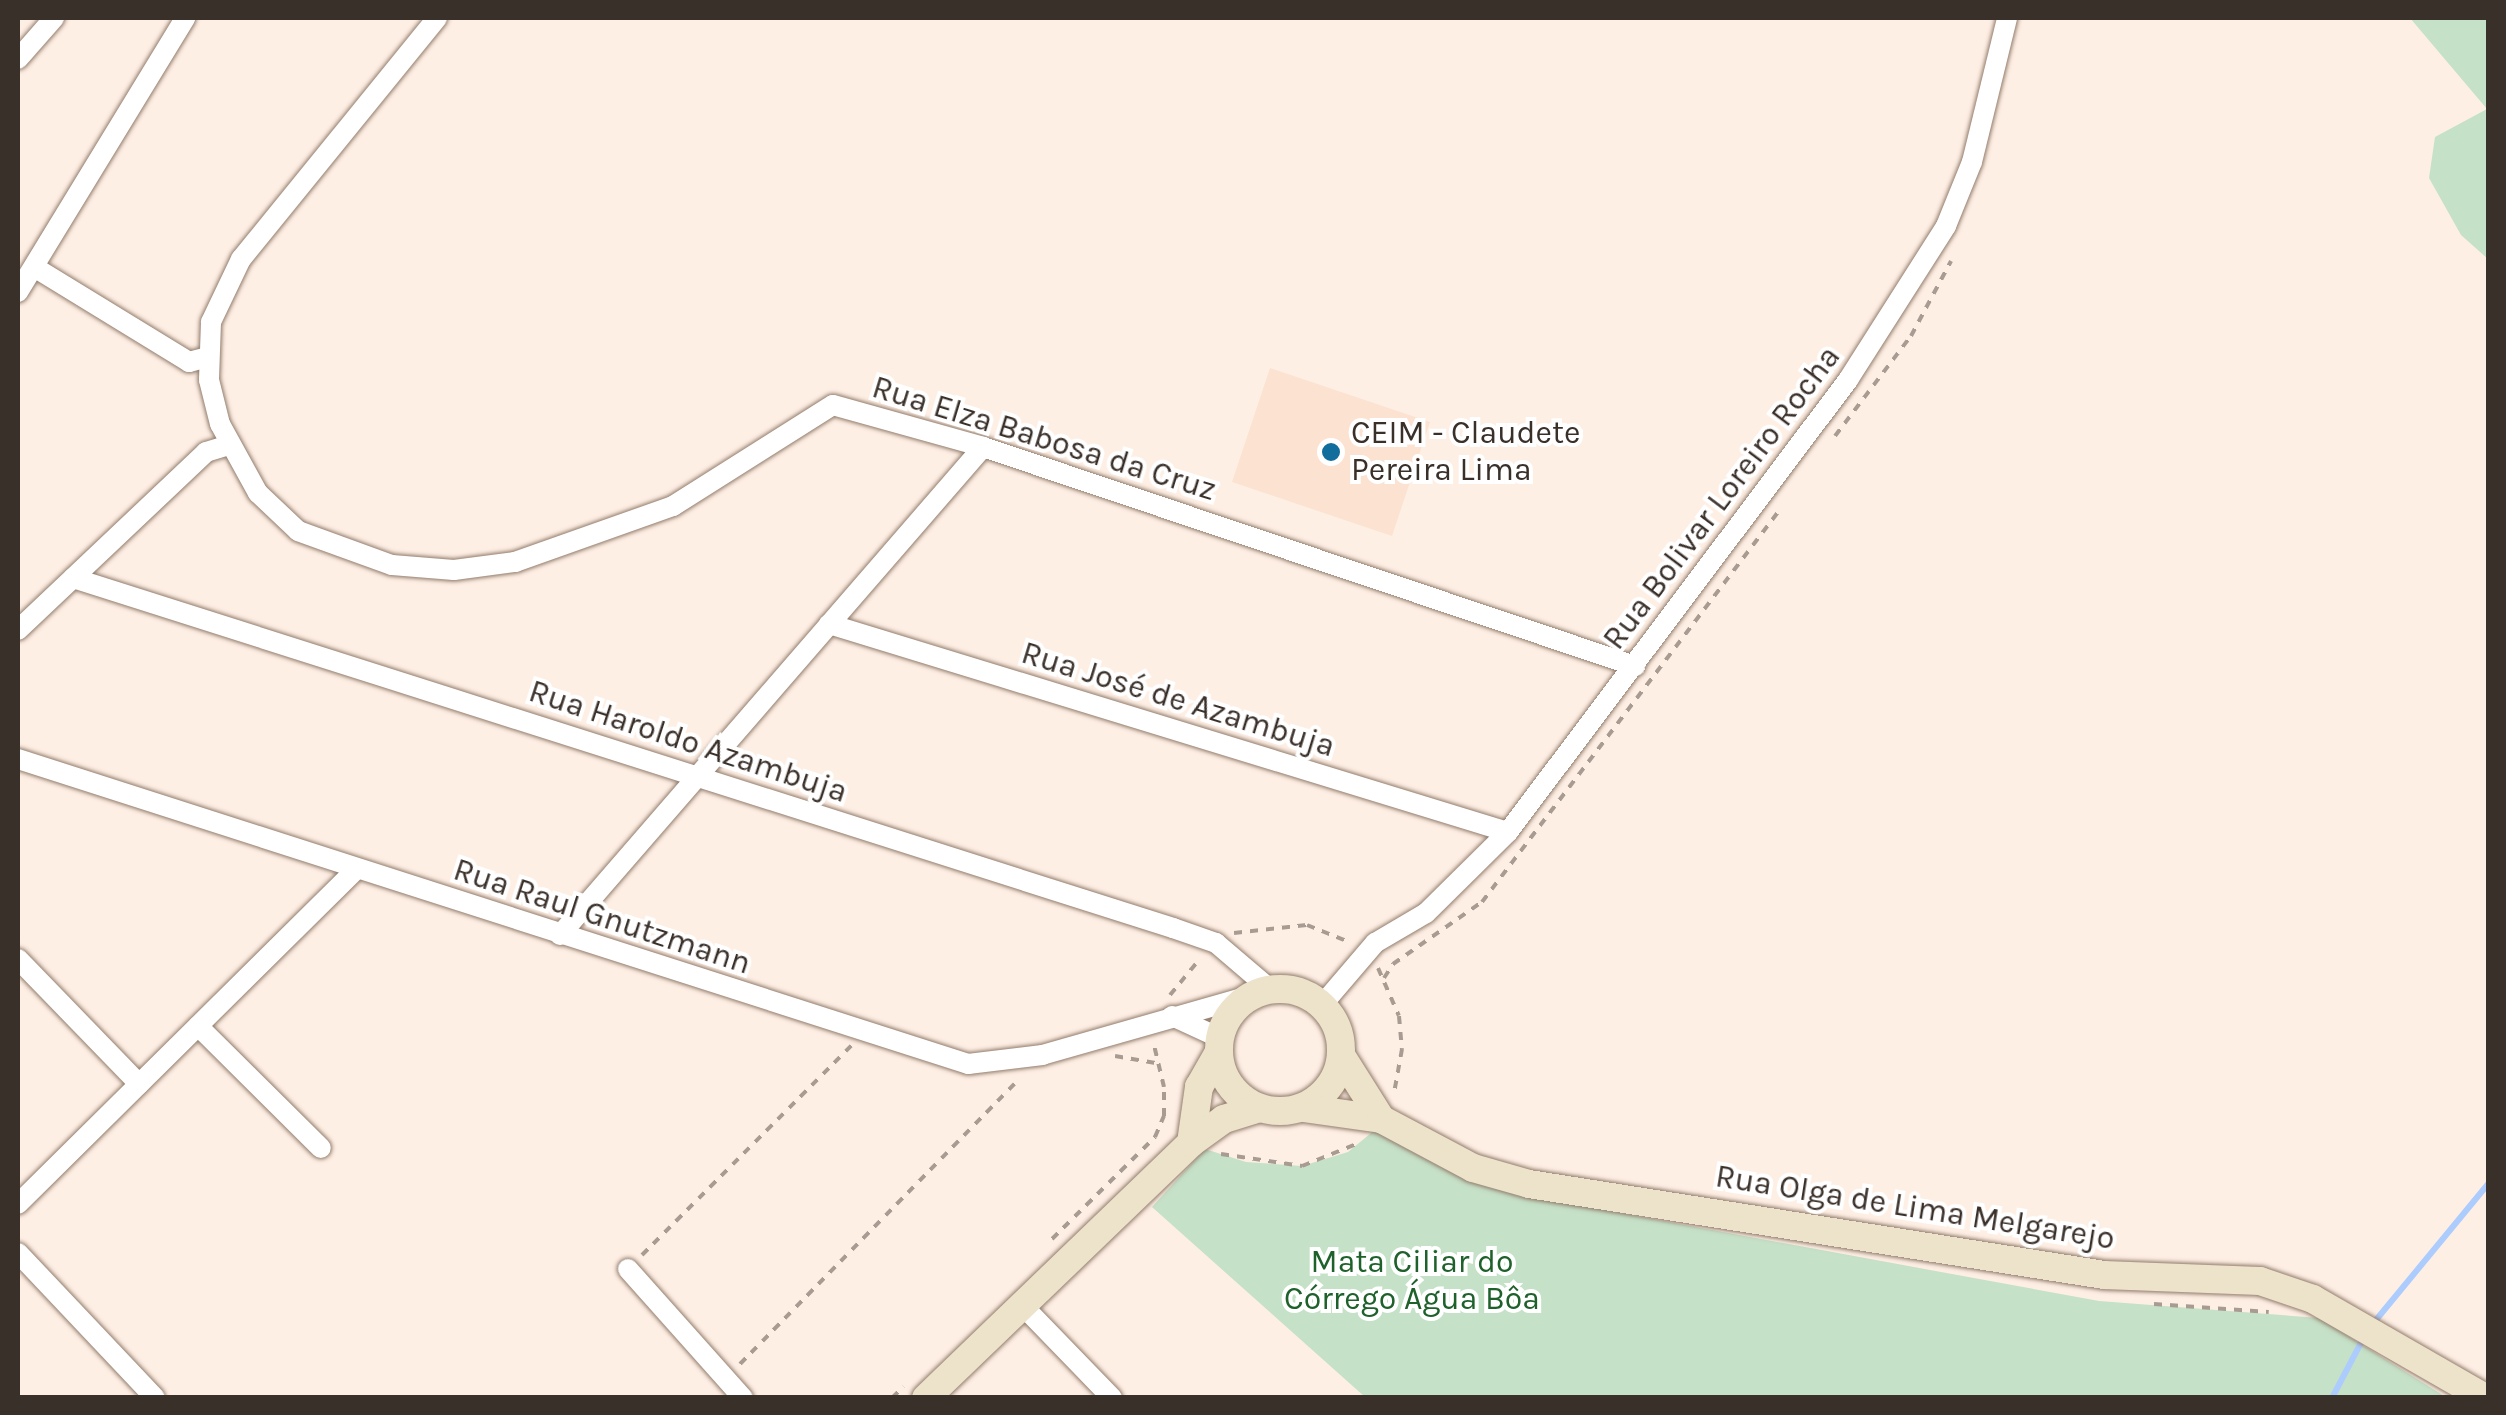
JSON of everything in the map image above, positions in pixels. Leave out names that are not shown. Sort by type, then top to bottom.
[{"type":"street","points":[[18,60],[54,18]]},
{"type":"street","points":[[18,292],[185,18]]},
{"type":"street","name":"Rua Elza Babosa da Cruz","points":[[437,18],[231,273],[211,322],[208,357],[228,445],[258,492],[298,531],[368,559],[454,570],[515,562],[648,516],[832,405],[983,447],[1635,666]]},
{"type":"street","name":"Rua Bolivar Loreiro Rocha","points":[[1322,1005],[1375,944],[1426,913],[1508,832],[1848,380],[1946,226],[1972,162],[2007,18]]},
{"type":"street","points":[[34,266],[189,362],[208,357]]},
{"type":"street","points":[[18,630],[206,452],[228,445]]},
{"type":"street","points":[[560,935],[701,778],[983,447]]},
{"type":"street","name":"Rua Haroldo Azambuja","points":[[73,578],[1216,943],[1264,991]]},
{"type":"street","name":"Rua José de Azambuja","points":[[829,624],[1508,832]]},
{"type":"street","name":"Rua Raul Gnutzmann","points":[[18,760],[968,1064],[1042,1055],[1264,991]]},
{"type":"street","points":[[18,1204],[356,870]]},
{"type":"street","points":[[18,959],[138,1084]]},
{"type":"street","points":[[916,1391],[1023,1306],[1191,1143],[1224,1119],[1259,1108],[1304,1108],[1330,1088],[1342,1057],[1341,1038],[1322,1005],[1298,991],[1264,991],[1233,1010],[1199,1087],[1191,1143]]},
{"type":"street","points":[[1164,1018],[1219,1045],[1230,1086],[1259,1108]]},
{"type":"street","points":[[198,1026],[321,1148]]},
{"type":"street","name":"Rua Olga de Lima Melgarejo","points":[[1342,1057],[1383,1120]]},
{"type":"street","name":"Rua Olga de Lima Melgarejo","points":[[1304,1108],[1383,1120],[1473,1168],[1528,1184],[2104,1275],[2260,1281],[2313,1299],[2485,1398]]},
{"type":"street","points":[[18,1253],[155,1398]]},
{"type":"street","points":[[628,1270],[742,1398]]},
{"type":"street","points":[[1023,1306],[1112,1398]]},
{"type":"path","points":[[1383,1120],[1402,1049],[1384,978]]},
{"type":"path","points":[[1044,1247],[1155,1137],[1164,1116],[1164,1018]]},
{"type":"path","points":[[628,1270],[865,1032]]},
{"type":"path","points":[[726,1378],[1042,1055]]},
{"type":"path","points":[[892,1398],[916,1391]]},
{"type":"shaded area","name":"CEIM - Claudete Pereira Lima","points":[[1270,368],[1430,422],[1392,536],[1232,482]]},
{"type":"green space","points":[[2410,18],[2488,18],[2488,259],[2461,235],[2429,178],[2435,137],[2487,109]]},
{"type":"green space","name":"Mata Ciliar do Córrego Água Bôa","points":[[1376,1129],[1447,1170],[1609,1211],[2099,1301],[2319,1318],[2446,1397],[1365,1397],[1152,1207],[1205,1149],[1246,1162],[1302,1166],[1348,1152]]},
{"type":"waterway","points":[[2371,1326],[2488,1184]]},
{"type":"waterway","points":[[2332,1398],[2364,1337]]},
{"type":"place","name":"CEIM - Claudete Pereira Lima","points":[[1331,452]]}]
